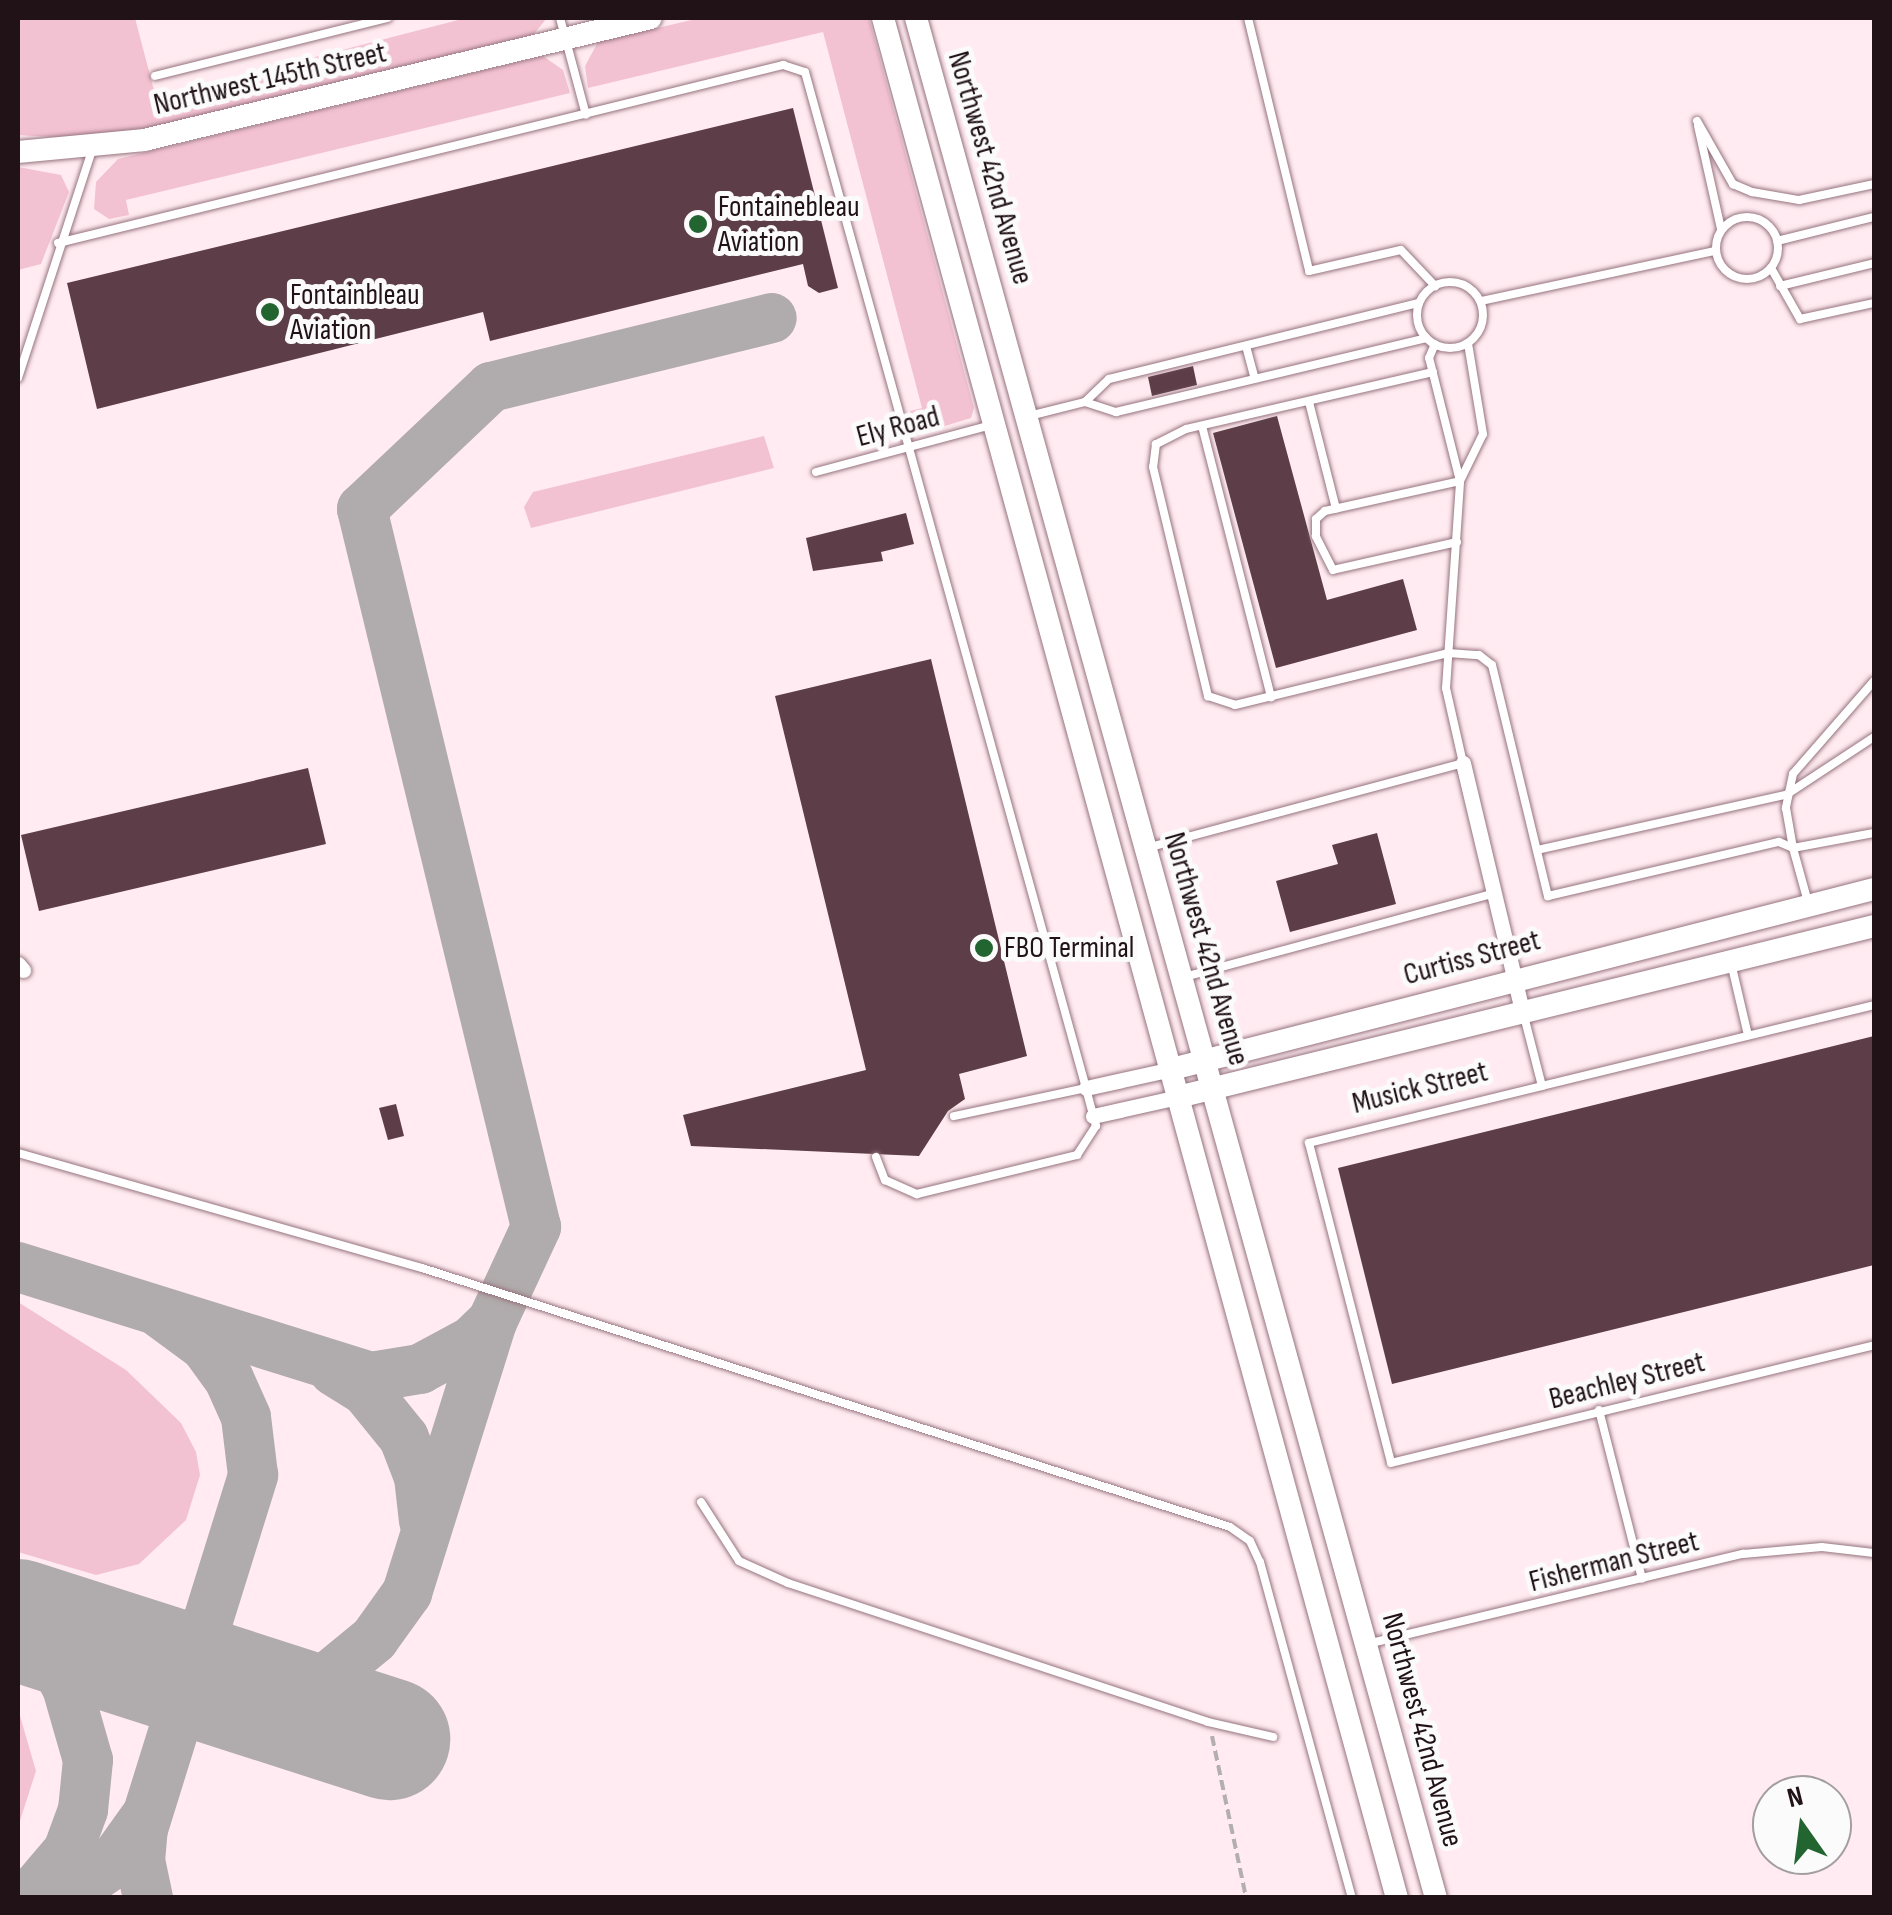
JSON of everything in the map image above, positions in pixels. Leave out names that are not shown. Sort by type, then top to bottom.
[{"type":"street","name":"Northwest 145th Street","points":[[18,152],[93,149],[563,28],[651,18]]},
{"type":"street","points":[[882,18],[1397,1898]]},
{"type":"street","name":"Northwest 42nd Avenue","points":[[916,18],[1436,1898]]},
{"type":"street","points":[[992,425],[1028,416]]},
{"type":"street","points":[[1463,763],[1522,1010]]},
{"type":"street","name":"Curtiss Street","points":[[1086,1088],[1207,1060],[1512,977],[1874,889]]},
{"type":"street","name":"Curtiss Street","points":[[1093,1116],[1874,926]]},
{"type":"street","points":[[1330,1654],[1368,1644]]},
{"type":"lane","points":[[155,76],[388,18]]},
{"type":"lane","points":[[1248,18],[1309,271],[1401,250],[1435,286]]},
{"type":"lane","points":[[563,28],[586,114]]},
{"type":"lane","points":[[58,243],[782,65],[805,72],[1093,1116],[1090,1142],[1077,1155],[917,1194],[885,1180],[876,1157]]},
{"type":"lane","points":[[1771,268],[1753,279],[1732,276],[1716,251],[1721,229],[1696,121],[1733,184],[1752,192],[1799,200],[1874,184]]},
{"type":"lane","points":[[18,378],[58,243],[93,149]]},
{"type":"lane","points":[[1777,240],[1874,217]]},
{"type":"lane","points":[[1721,229],[1738,218],[1758,219],[1777,240]]},
{"type":"lane","points":[[1777,240],[1771,268],[1800,319],[1874,303]]},
{"type":"lane","points":[[1480,301],[1716,251]]},
{"type":"lane","points":[[1780,286],[1874,262]]},
{"type":"lane","points":[[1028,416],[1085,402],[1109,379],[1419,304],[1435,286],[1456,282],[1480,301]]},
{"type":"lane","points":[[1419,304],[1418,322],[1426,338],[1436,344],[1468,343],[1480,329],[1480,301]]},
{"type":"lane","points":[[1085,402],[1116,412],[1426,338]]},
{"type":"lane","points":[[1460,481],[1483,434],[1468,343]]},
{"type":"lane","points":[[1146,848],[1463,763],[1446,688],[1460,481],[1433,372],[1436,344]]},
{"type":"lane","points":[[1246,346],[1254,379]]},
{"type":"lane","points":[[1433,372],[1166,436],[1152,456],[1208,696],[1220,705],[1271,697],[1448,654],[1479,654],[1492,666],[1548,896],[1779,842],[1793,848],[1874,833]]},
{"type":"lane","points":[[1309,402],[1336,509]]},
{"type":"lane","name":"Ely Road","points":[[816,472],[992,425]]},
{"type":"lane","points":[[1202,426],[1271,697]]},
{"type":"lane","points":[[1456,542],[1333,570],[1316,536],[1316,519],[1336,509],[1460,481]]},
{"type":"lane","points":[[1809,905],[1793,848],[1786,795],[1798,768],[1874,681]]},
{"type":"lane","points":[[1537,850],[1786,795],[1874,737]]},
{"type":"lane","points":[[1184,977],[1492,894]]},
{"type":"lane","points":[[1730,961],[1748,1035]]},
{"type":"lane","points":[[1522,1010],[1542,1086],[1874,1005]]},
{"type":"lane","name":"Musick Street","points":[[1391,1463],[1309,1142],[1542,1086]]},
{"type":"lane","points":[[954,1116],[1086,1088]]},
{"type":"lane","points":[[18,1153],[422,1268],[1230,1527],[1250,1541],[1260,1562],[1352,1898]]},
{"type":"lane","name":"Beachley Street","points":[[1391,1463],[1874,1345]]},
{"type":"lane","points":[[1599,1410],[1642,1580]]},
{"type":"lane","points":[[700,1502],[740,1561],[788,1583],[1208,1722],[1273,1737]]},
{"type":"lane","name":"Fisherman Street","points":[[1368,1644],[1780,1548],[1874,1553]]},
{"type":"path","points":[[1208,1722],[1246,1898]]},
{"type":"shaded area","points":[[18,18],[1874,18],[1874,1897],[18,1897]]},
{"type":"shaded area","points":[[18,18],[135,18],[156,98],[466,18],[547,18],[533,35],[154,127],[70,138],[18,135]]},
{"type":"shaded area","points":[[700,18],[869,18],[974,408],[971,418],[935,429],[913,422],[910,411],[922,408],[823,32],[588,88],[585,66],[598,42]]},
{"type":"shaded area","points":[[543,56],[563,70],[570,93],[126,200],[129,215],[109,219],[94,209],[96,182],[118,159]]},
{"type":"shaded area","points":[[18,167],[61,175],[69,192],[41,264],[18,270]]},
{"type":"shaded area","points":[[764,436],[774,468],[531,528],[524,507],[533,492]]},
{"type":"shaded area","points":[[18,1302],[126,1370],[181,1423],[196,1452],[200,1475],[186,1520],[139,1564],[96,1575],[18,1552]]},
{"type":"shaded area","points":[[18,1709],[36,1771],[18,1827]]},
{"type":"building","points":[[793,108],[838,288],[819,293],[808,286],[803,264],[490,341],[483,312],[97,409],[67,283]]},
{"type":"building","points":[[1193,366],[1197,385],[1152,396],[1148,377]]},
{"type":"building","points":[[1277,416],[1327,600],[1403,579],[1417,630],[1276,668],[1213,433]]},
{"type":"building","points":[[906,513],[914,544],[881,552],[883,561],[813,571],[806,538]]},
{"type":"building","points":[[931,659],[1027,1056],[959,1074],[965,1099],[948,1111],[919,1156],[691,1146],[683,1115],[866,1070],[775,696]]},
{"type":"building","points":[[308,768],[326,844],[39,911],[21,835]]},
{"type":"building","points":[[1377,833],[1396,904],[1290,932],[1276,881],[1338,864],[1332,845]]},
{"type":"building","points":[[1874,1036],[1874,1265],[1392,1384],[1338,1168]]},
{"type":"building","points":[[396,1104],[404,1136],[388,1140],[379,1108]]},
{"type":"taxiway","points":[[290,1708],[374,1639],[407,1593],[492,1322],[536,1227],[362,509],[491,387],[772,318]]},
{"type":"taxiway","points":[[18,1267],[371,1377],[420,1369],[472,1341],[492,1322]]},
{"type":"taxiway","points":[[148,1898],[140,1861],[143,1829],[253,1475],[246,1417],[229,1379],[206,1347],[160,1313]]},
{"type":"taxiway","points":[[334,1371],[366,1391],[404,1438],[419,1477],[424,1521]]},
{"type":"taxiway","points":[[18,1632],[53,1662],[67,1687],[88,1760],[83,1810],[68,1851],[28,1898]]},
{"type":"taxiway","points":[[63,1898],[111,1865],[146,1816]]},
{"type":"runway","points":[[18,1620],[389,1739]]},
{"type":"place","name":"Fontainebleau Aviation","points":[[698,224]]},
{"type":"place","name":"Fontainbleau Aviation","points":[[270,312]]},
{"type":"place","name":"FBO Terminal","points":[[984,948]]}]
